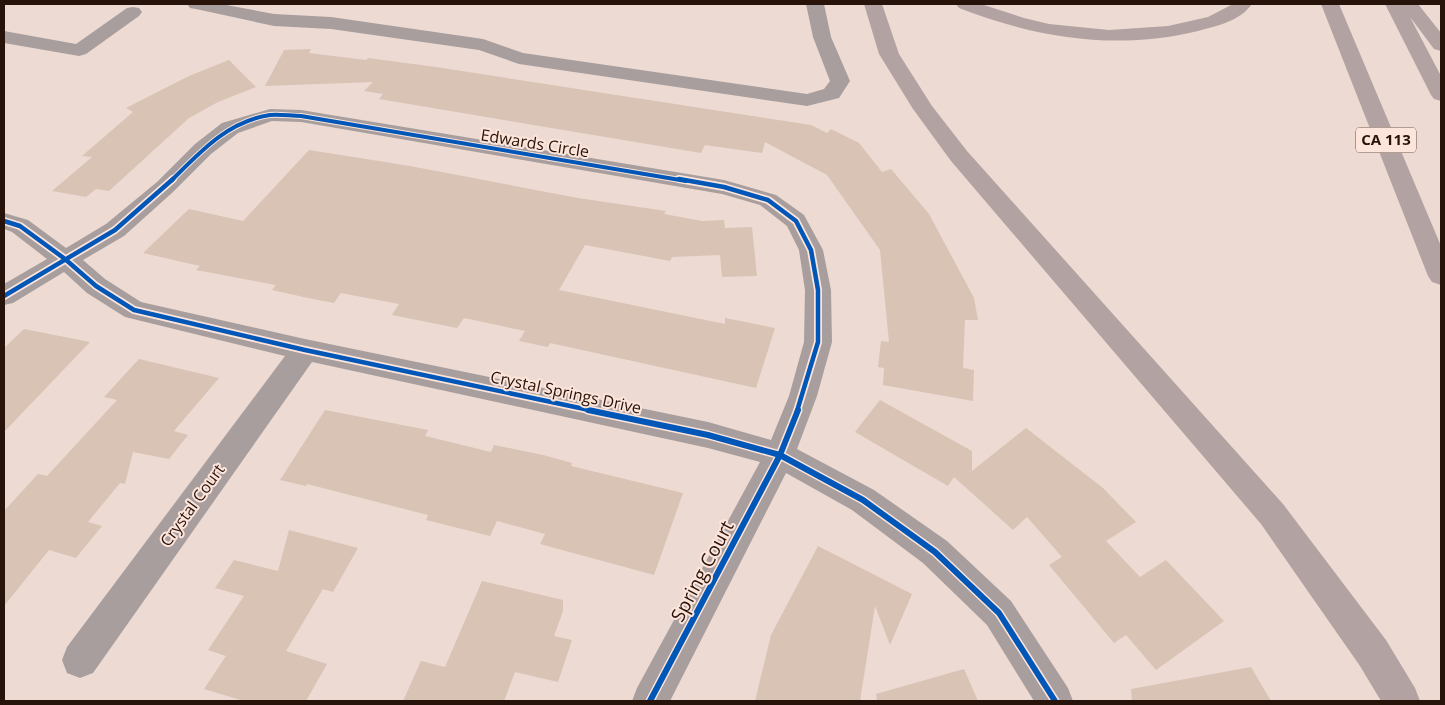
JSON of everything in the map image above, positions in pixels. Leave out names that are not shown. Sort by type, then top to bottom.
[{"type":"highway","points":[[873,4],[889,54],[923,109],[959,156],[1272,514],[1373,652],[1402,701]]},
{"type":"highway","points":[[965,4],[1020,23],[1078,33],[1128,35],[1164,32],[1203,24],[1238,9],[1243,4]]},
{"type":"highway","name":"CA 113","points":[[1330,4],[1441,276]]},
{"type":"highway","points":[[1394,4],[1441,95]]},
{"type":"highway","points":[[1409,4],[1441,45]]},
{"type":"street","points":[[196,4],[274,20],[330,23],[483,45],[519,58],[807,100],[823,98],[832,94],[840,81],[822,36],[816,4]]},
{"type":"street","points":[[4,37],[79,50],[133,12]]},
{"type":"street","name":"Edwards Circle","points":[[4,296],[115,230],[165,188],[204,149],[230,128],[270,115],[301,116],[724,187],[768,200],[796,221],[811,250],[818,290],[818,342],[804,396],[780,455]]},
{"type":"street","name":"Crystal Springs Drive","points":[[4,220],[20,226],[66,259],[96,286],[134,310],[305,350],[708,435],[780,455],[862,500],[935,552],[998,613],[1055,701]]},
{"type":"street","name":"Crystal Court","points":[[80,660],[305,350]]},
{"type":"street","name":"Spring Court","points":[[650,701],[780,455]]},
{"type":"building","points":[[311,49],[309,53],[436,67],[811,125],[827,133],[831,129],[859,143],[882,172],[891,169],[929,214],[974,298],[978,320],[965,320],[963,368],[974,370],[973,401],[883,385],[884,368],[878,367],[881,341],[889,342],[880,250],[827,175],[765,142],[762,153],[705,145],[701,153],[379,99],[383,94],[364,91],[373,82],[265,86],[284,50]]},
{"type":"building","points":[[229,60],[256,87],[218,102],[189,118],[109,191],[96,189],[86,197],[52,191],[92,157],[82,156],[133,112],[126,108],[189,76]]},
{"type":"building","points":[[309,150],[410,166],[578,198],[666,211],[664,214],[702,221],[724,220],[725,228],[752,227],[757,276],[722,277],[720,255],[672,257],[670,261],[585,245],[559,290],[725,324],[725,318],[775,328],[756,388],[550,343],[548,347],[519,341],[525,331],[464,318],[457,328],[392,315],[399,304],[341,293],[334,303],[308,298],[272,290],[276,285],[196,270],[200,266],[143,253],[189,209],[243,221]]},
{"type":"building","points":[[24,329],[90,342],[4,432],[4,348]]},
{"type":"building","points":[[139,359],[219,378],[174,431],[188,435],[169,459],[133,452],[125,484],[120,483],[88,522],[102,526],[76,558],[49,550],[4,606],[4,511],[38,474],[47,476],[117,400],[104,397]]},
{"type":"building","points":[[880,400],[972,451],[972,471],[1026,428],[1103,488],[1136,522],[1106,541],[1140,577],[1166,560],[1224,621],[1156,670],[1126,635],[1114,643],[1049,565],[1062,557],[1027,517],[1013,530],[954,477],[948,486],[855,432]]},
{"type":"building","points":[[325,410],[428,430],[425,436],[491,452],[494,445],[543,455],[572,463],[571,466],[683,493],[654,575],[540,544],[545,534],[497,521],[490,536],[426,520],[428,515],[307,484],[306,486],[280,480]]},
{"type":"building","points":[[289,530],[358,548],[333,592],[323,589],[286,651],[327,664],[306,701],[244,701],[204,689],[226,656],[208,650],[244,596],[215,588],[234,560],[278,571]]},
{"type":"building","points":[[818,546],[912,594],[890,645],[875,606],[860,701],[755,701],[771,635]]},
{"type":"building","points":[[482,581],[563,600],[563,611],[554,636],[572,640],[558,682],[515,672],[504,701],[403,701],[421,661],[445,667]]},
{"type":"building","points":[[1251,667],[1271,701],[1132,701],[1131,689]]},
{"type":"building","points":[[964,669],[978,701],[877,701],[876,694]]},
{"type":"cycle path","points":[[4,296],[115,230],[165,187],[203,149],[230,128],[270,115],[301,116],[724,187],[768,200],[796,221],[811,250],[818,290],[818,342],[803,396],[780,455],[650,701]]},
{"type":"cycle path","points":[[4,221],[20,226],[65,259],[96,286],[134,310],[305,350],[708,435],[780,455],[863,500],[935,552],[999,613],[1055,701]]}]
